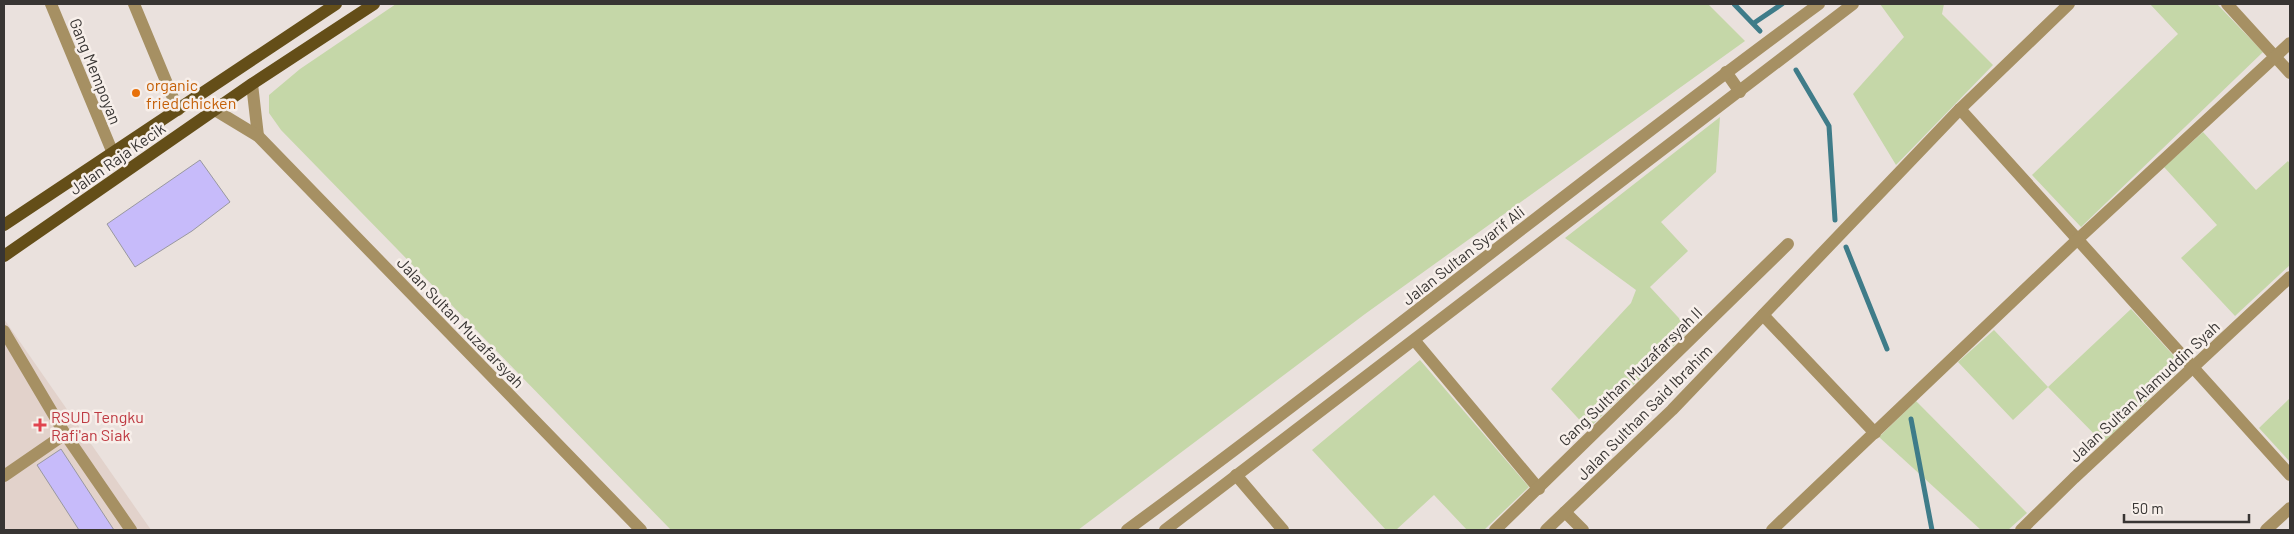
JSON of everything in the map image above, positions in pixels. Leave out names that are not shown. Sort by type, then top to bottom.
[{"type":"main road","name":"Jalan Raja Kecik","points":[[4,225],[112,151],[178,110],[336,4]]},
{"type":"main road","name":"Jalan Raja Kecik","points":[[4,256],[252,84],[374,4]]},
{"type":"street","name":"Gang Mempoyan","points":[[51,4],[112,151]]},
{"type":"street","points":[[134,4],[178,110]]},
{"type":"street","name":"Jalan Sultan Syarif Ali","points":[[1127,530],[1262,431],[1726,72],[1819,4]]},
{"type":"street","points":[[1165,530],[1415,341],[1853,4]]},
{"type":"street","name":"Jalan Sulthan Said Ibrahim","points":[[1546,530],[1672,410],[1960,109],[2069,4]]},
{"type":"street","points":[[2227,4],[2290,73]]},
{"type":"street","points":[[1772,530],[2078,240],[2290,43]]},
{"type":"street","points":[[1726,72],[1740,92]]},
{"type":"street","points":[[252,84],[258,136]]},
{"type":"street","points":[[1960,109],[2290,475]]},
{"type":"street","name":"Jalan Sultan Muzafarsyah","points":[[214,110],[258,136],[641,530]]},
{"type":"street","name":"Gang Sulthan Muzafarsyah II","points":[[1495,530],[1788,244]]},
{"type":"street","name":"Jalan Sultan Alamuddin Syah","points":[[2021,530],[2290,276]]},
{"type":"street","points":[[1763,315],[1875,433]]},
{"type":"street","points":[[4,331],[65,434],[131,530]]},
{"type":"street","points":[[1415,341],[1539,489]]},
{"type":"street","points":[[4,476],[65,434]]},
{"type":"street","points":[[1236,475],[1284,530]]},
{"type":"street","points":[[2266,530],[2290,508]]},
{"type":"street","points":[[1566,512],[1583,530]]},
{"type":"shaded area","name":"RSUD Tengku Rafi'an Siak","points":[[4,319],[151,530],[4,530]]},
{"type":"green space","points":[[396,4],[1708,4],[1745,41],[1365,314],[1078,530],[671,530],[281,130],[269,113],[269,95],[300,69]]},
{"type":"green space","points":[[1880,4],[1944,4],[1942,14],[1993,65],[1896,165],[1853,94],[1904,37]]},
{"type":"green space","points":[[2150,4],[2217,4],[2263,52],[2081,227],[2032,175],[2178,34]]},
{"type":"green space","points":[[1720,117],[1716,172],[1661,222],[1688,251],[1650,287],[1690,330],[1588,429],[1551,389],[1631,303],[1636,290],[1565,238]]},
{"type":"green space","points":[[2203,132],[2256,190],[2288,161],[2290,164],[2290,265],[2235,316],[2181,258],[2217,225],[2164,167]]},
{"type":"green space","points":[[2131,309],[2183,366],[2103,443],[2048,387]]},
{"type":"green space","points":[[1994,330],[2048,387],[2013,420],[1958,362]]},
{"type":"green space","points":[[1420,360],[1529,487],[1484,530],[1467,530],[1434,495],[1396,530],[1386,530],[1312,450]]},
{"type":"green space","points":[[2290,398],[2290,462],[2259,428]]},
{"type":"green space","points":[[1916,401],[2027,513],[2008,530],[1981,530],[1879,437]]},
{"type":"building","points":[[200,160],[230,202],[192,231],[135,267],[107,224]]},
{"type":"building","points":[[61,449],[114,530],[79,530],[37,465]]},
{"type":"waterway","points":[[1734,4],[1760,31]]},
{"type":"waterway","points":[[1754,23],[1782,4]]},
{"type":"waterway","points":[[1796,70],[1829,126],[1835,220]]},
{"type":"waterway","points":[[1846,247],[1887,349]]},
{"type":"waterway","points":[[1911,419],[1932,530]]},
{"type":"place","name":"organic fried chicken","points":[[136,93]]},
{"type":"place","name":"RSUD Tengku Rafi'an Siak","points":[[40,425]]}]
